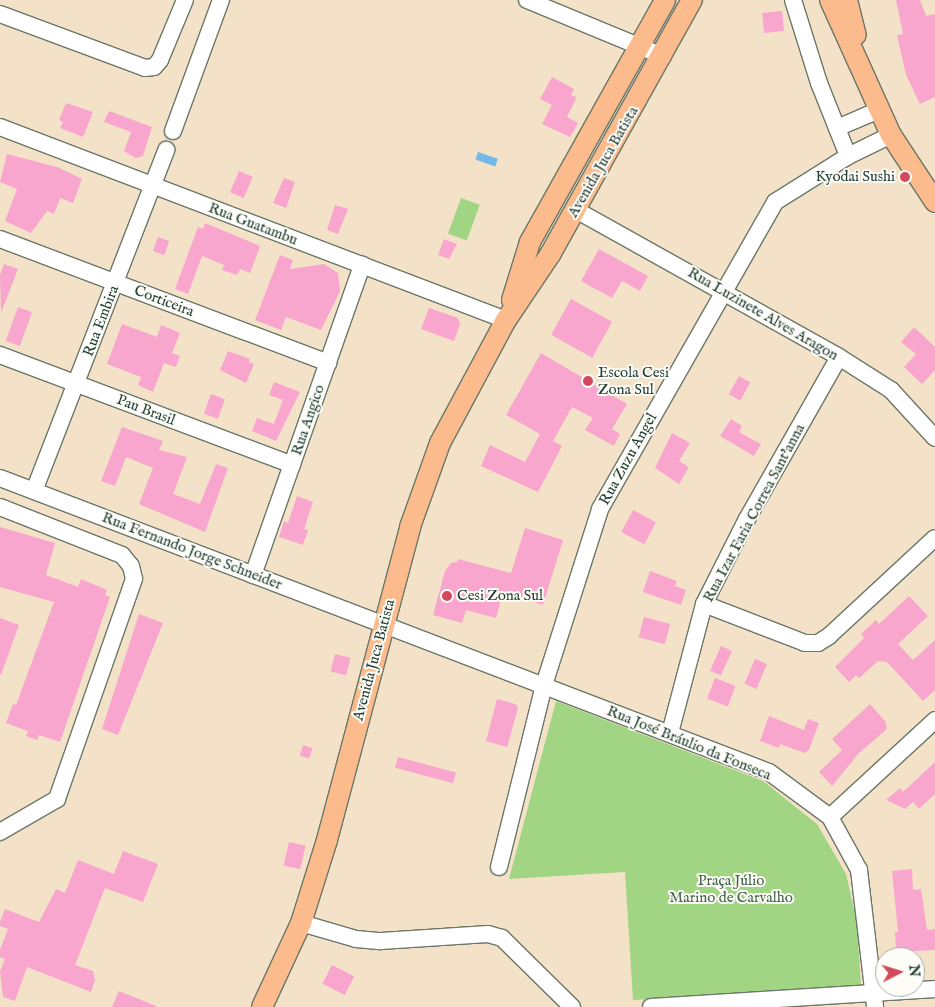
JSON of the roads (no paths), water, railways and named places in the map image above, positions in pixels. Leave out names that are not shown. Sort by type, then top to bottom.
[{"type":"main road","name":"Avenida Juca Batista","points":[[506,320],[530,242],[665,0]]},
{"type":"main road","name":"Avenida Juca Batista","points":[[262,1007],[301,923],[327,840],[410,527],[440,443],[506,320],[551,253],[576,210],[663,56],[692,0]]},
{"type":"main road","points":[[830,0],[868,80],[891,135],[935,202]]},
{"type":"main road","points":[[847,0],[868,80]]},
{"type":"main road","points":[[530,242],[530,249],[537,258],[551,253]]},
{"type":"street","points":[[0,14],[145,68],[154,67],[160,60],[184,0]]},
{"type":"street","points":[[527,0],[559,5],[663,56]]},
{"type":"street","points":[[793,0],[848,156]]},
{"type":"street","points":[[173,131],[215,2]]},
{"type":"street","points":[[837,128],[879,110]]},
{"type":"street","name":"Rua Guatambu","points":[[0,127],[506,320]]},
{"type":"street","name":"Rua Zuzu Angel","points":[[499,867],[544,685],[600,509],[775,202],[848,156],[891,135]]},
{"type":"street","name":"Rua Embira","points":[[34,491],[154,186],[166,150]]},
{"type":"street","name":"Rua Luzinete Alves Aragon","points":[[576,210],[839,357],[891,390],[935,438]]},
{"type":"street","name":"Corticeira","points":[[0,239],[328,363]]},
{"type":"street","name":"Rua Angico","points":[[253,575],[362,265]]},
{"type":"street","name":"Pau Brasil","points":[[0,354],[292,465]]},
{"type":"street","name":"Rua Izar Faria Correa Sant'anna","points":[[670,733],[704,604],[747,519],[839,357]]},
{"type":"street","name":"Rua Fernando Jorge Schneider","points":[[0,478],[384,624]]},
{"type":"street","points":[[0,507],[122,555],[131,566],[134,579],[56,799],[50,806],[0,832]]},
{"type":"street","points":[[704,604],[805,642],[818,643],[829,636],[935,538]]},
{"type":"street","name":"Rua José Bráulio da Fonseca","points":[[384,624],[769,772],[830,817],[859,870],[875,1000]]},
{"type":"street","points":[[830,817],[935,720]]},
{"type":"street","points":[[301,923],[356,939],[381,941],[488,934],[502,938],[572,1007]]},
{"type":"street","points":[[651,1007],[875,1000],[935,989]]},
{"type":"water","points":[[478,152],[498,159],[495,166],[475,160]]},
{"type":"place","name":"Kyodai Sushi","points":[[905,177]]},
{"type":"place","name":"Escola Cesi Zona Sul","points":[[588,381]]},
{"type":"place","name":"Cesi Zona Sul","points":[[447,596]]},
{"type":"park label","name":"Praça Júlio Marino de Carvalho","points":[[731,888]]}]
